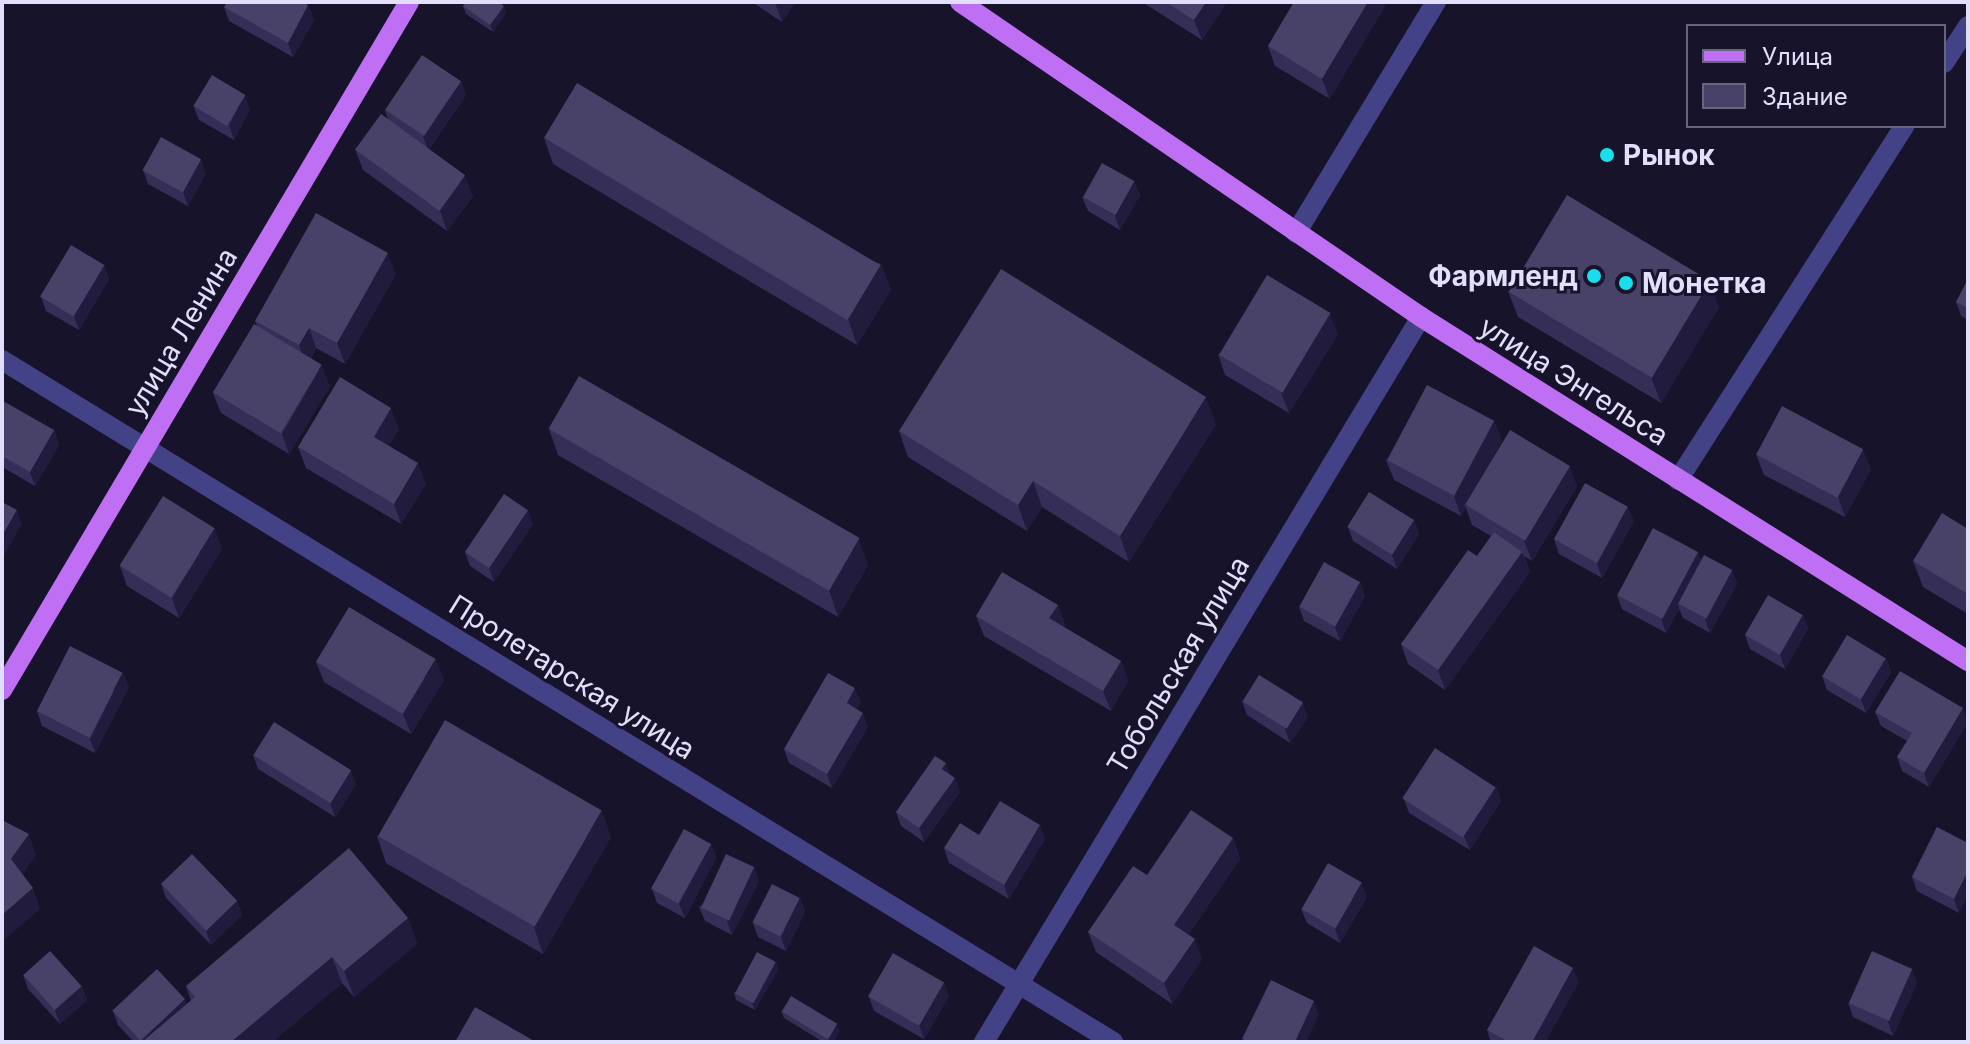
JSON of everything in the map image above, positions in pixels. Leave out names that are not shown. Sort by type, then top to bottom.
[{"type":"main road","name":"улица Ленина","points":[[2,690],[409,2]]},
{"type":"main road","name":"улица Энгельса","points":[[960,2],[1421,317],[1968,661]]},
{"type":"street","points":[[1296,233],[1436,2]]},
{"type":"street","points":[[1946,60],[1968,26]]},
{"type":"street","points":[[1678,480],[1903,128]]},
{"type":"street","name":"Тобольская улица","points":[[984,1042],[1421,317]]},
{"type":"street","name":"Пролетарская улица","points":[[2,360],[1113,1042]]},
{"type":"building","points":[[227,2],[302,2],[308,5],[288,43],[224,7]]},
{"type":"building","points":[[466,2],[498,2],[504,6],[490,25],[463,6]]},
{"type":"building","points":[[1166,2],[1206,2],[1194,20]]},
{"type":"building","points":[[1294,2],[1368,2],[1322,79],[1268,46]]},
{"type":"building","points":[[422,55],[461,81],[424,136],[385,110]]},
{"type":"building","points":[[212,75],[245,95],[227,126],[193,106]]},
{"type":"building","points":[[577,83],[880,265],[847,320],[544,138]]},
{"type":"building","points":[[381,114],[465,175],[439,211],[355,150]]},
{"type":"building","points":[[161,137],[201,159],[183,193],[143,170]]},
{"type":"building","points":[[1102,163],[1134,181],[1115,215],[1083,197]]},
{"type":"building","points":[[1567,195],[1710,281],[1652,378],[1509,292]]},
{"type":"building","points":[[316,213],[388,253],[337,343],[309,328],[299,345],[255,321]]},
{"type":"building","points":[[71,245],[104,265],[74,317],[40,296]]},
{"type":"building","points":[[1001,269],[1206,397],[1120,536],[1033,481],[1018,505],[899,431]]},
{"type":"building","points":[[1267,275],[1330,313],[1283,393],[1219,355]]},
{"type":"building","points":[[1968,279],[1968,308],[1956,302]]},
{"type":"building","points":[[254,324],[322,365],[281,433],[213,393]]},
{"type":"building","points":[[579,376],[860,538],[829,591],[548,429]]},
{"type":"building","points":[[340,377],[391,408],[374,437],[418,463],[394,504],[298,447]]},
{"type":"building","points":[[1427,385],[1494,421],[1454,496],[1387,460]]},
{"type":"building","points":[[3,401],[54,430],[30,472],[2,456]]},
{"type":"building","points":[[1782,406],[1863,449],[1837,498],[1756,455]]},
{"type":"building","points":[[1510,430],[1570,466],[1525,541],[1465,505]]},
{"type":"building","points":[[1585,483],[1628,507],[1597,563],[1554,539]]},
{"type":"building","points":[[1369,492],[1414,520],[1392,555],[1347,527]]},
{"type":"building","points":[[504,494],[528,510],[489,568],[465,552]]},
{"type":"building","points":[[163,496],[215,528],[171,598],[120,566]]},
{"type":"building","points":[[2,502],[17,510],[2,536]]},
{"type":"building","points":[[1942,513],[1968,529],[1968,594],[1913,561]]},
{"type":"building","points":[[1653,528],[1698,552],[1662,619],[1617,595]]},
{"type":"building","points":[[1494,532],[1522,552],[1438,670],[1401,644],[1468,550],[1477,556]]},
{"type":"building","points":[[1704,555],[1732,570],[1706,619],[1678,604]]},
{"type":"building","points":[[1324,562],[1360,582],[1335,626],[1299,607]]},
{"type":"building","points":[[1002,572],[1058,605],[1049,618],[1121,661],[1103,691],[976,616]]},
{"type":"building","points":[[1768,595],[1803,615],[1780,655],[1745,635]]},
{"type":"building","points":[[349,607],[436,659],[403,714],[316,662]]},
{"type":"building","points":[[1847,635],[1886,658],[1861,699],[1822,676]]},
{"type":"building","points":[[70,646],[123,673],[89,738],[37,711]]},
{"type":"building","points":[[1900,671],[1963,708],[1924,773],[1897,757],[1912,733],[1875,712]]},
{"type":"building","points":[[828,673],[855,688],[847,703],[863,713],[827,774],[784,749]]},
{"type":"building","points":[[1259,675],[1303,703],[1287,729],[1243,701]]},
{"type":"building","points":[[445,720],[602,810],[535,927],[378,836]]},
{"type":"building","points":[[274,722],[351,770],[331,803],[253,755]]},
{"type":"building","points":[[1435,748],[1495,787],[1463,838],[1402,798]]},
{"type":"building","points":[[935,756],[946,763],[942,769],[955,778],[919,828],[896,812]]},
{"type":"building","points":[[1000,801],[1040,825],[1004,885],[944,848],[960,823],[979,835]]},
{"type":"building","points":[[1191,810],[1233,838],[1174,925],[1195,939],[1164,983],[1088,932],[1133,866],[1147,875]]},
{"type":"building","points":[[2,820],[29,834],[11,859],[33,888],[2,915]]},
{"type":"building","points":[[1937,827],[1968,843],[1968,871],[1954,899],[1912,877]]},
{"type":"building","points":[[684,829],[711,844],[678,904],[651,888]]},
{"type":"building","points":[[349,848],[408,918],[344,971],[332,957],[231,1042],[142,1042],[195,997],[186,986]]},
{"type":"building","points":[[192,854],[237,901],[206,931],[161,884]]},
{"type":"building","points":[[726,854],[754,867],[729,921],[701,907]]},
{"type":"building","points":[[1328,863],[1362,882],[1335,928],[1302,909]]},
{"type":"building","points":[[772,884],[800,898],[780,936],[752,922]]},
{"type":"building","points":[[1534,946],[1573,968],[1532,1042],[1509,1042],[1487,1030]]},
{"type":"building","points":[[50,951],[81,986],[55,1010],[23,975]]},
{"type":"building","points":[[1872,951],[1912,969],[1889,1021],[1849,1003]]},
{"type":"building","points":[[757,952],[776,962],[753,1003],[735,993]]},
{"type":"building","points":[[893,953],[944,982],[919,1026],[868,996]]},
{"type":"building","points":[[157,969],[185,999],[140,1041],[112,1011]]},
{"type":"building","points":[[1271,980],[1314,1001],[1295,1042],[1248,1042],[1242,1039]]},
{"type":"building","points":[[791,996],[837,1024],[828,1039],[782,1011]]},
{"type":"building","points":[[475,1007],[536,1042],[455,1042]]},
{"type":"place","name":"Рынок","points":[[1607,155]]},
{"type":"place","name":"Фармленд","points":[[1594,276]]},
{"type":"place","name":"Монетка","points":[[1626,283]]}]
